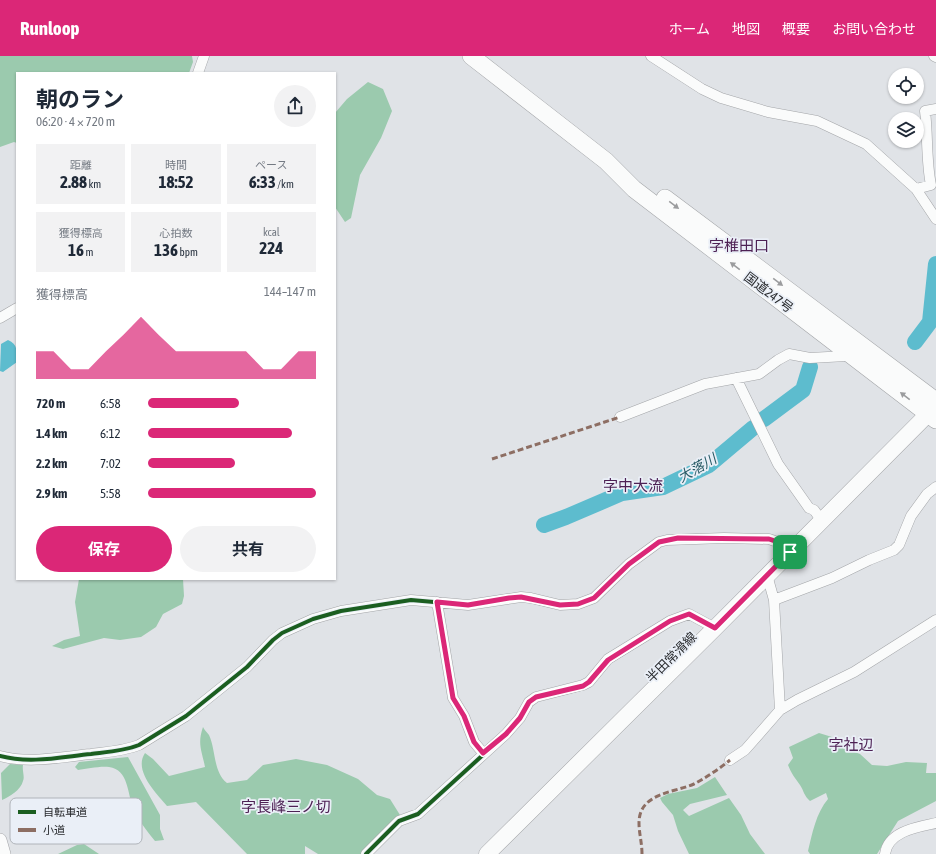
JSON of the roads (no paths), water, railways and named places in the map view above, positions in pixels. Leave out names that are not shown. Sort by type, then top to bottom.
[{"type":"highway","name":"国道247号","points":[[471,56],[606,161],[634,189],[849,353],[934,411]]},
{"type":"highway","name":"国道247号","points":[[606,161],[642,181],[934,411]]},
{"type":"main road","name":"半田常滑線","points":[[487,854],[790,552],[934,411]]},
{"type":"street","points":[[198,72],[204,56]]},
{"type":"street","points":[[651,56],[702,89],[721,98],[768,112],[817,122],[852,136],[866,144],[878,153],[916,189],[936,219]]},
{"type":"street","points":[[916,189],[934,184],[928,170],[925,111],[936,109]]},
{"type":"street","points":[[0,318],[16,309]]},
{"type":"street","points":[[620,417],[652,406],[695,387],[759,374],[789,354],[810,358],[846,356],[849,353]]},
{"type":"street","points":[[736,378],[778,464],[809,508],[814,510],[822,521]]},
{"type":"street","points":[[774,600],[832,578],[894,550],[899,545],[911,516],[927,494],[936,487]]},
{"type":"street","points":[[0,756],[9,759],[34,761],[131,748],[139,745],[186,716],[247,667],[273,640],[294,626],[327,614],[363,609],[406,600],[468,605],[521,597],[560,605],[578,604],[594,598],[629,564],[659,542],[667,540],[724,538],[769,539],[784,544],[790,552]]},
{"type":"street","points":[[768,575],[774,600],[780,710]]},
{"type":"street","points":[[437,602],[453,698],[464,716],[474,742],[483,753]]},
{"type":"street","points":[[366,854],[399,821],[418,814],[483,753],[506,734],[520,718],[529,702],[536,697],[583,686],[589,682],[608,660],[670,621],[689,614],[715,628]]},
{"type":"street","points":[[730,760],[745,750],[780,710],[854,672],[936,620]]},
{"type":"street","points":[[885,854],[888,845],[898,835],[936,823]]},
{"type":"street","points":[[0,840],[4,854]]},
{"type":"water","points":[[8,340],[14,344],[16,349],[16,363],[3,372],[0,371],[1,344]]},
{"type":"waterway","name":"大落川","points":[[915,342],[930,322],[936,264]]},
{"type":"waterway","name":"大落川","points":[[764,419],[803,390],[810,367]]},
{"type":"waterway","name":"大落川","points":[[544,525],[622,493],[663,487],[709,465],[753,428]]},
{"type":"district","name":"字椎田口","points":[[739,246]]},
{"type":"district","name":"字中大流","points":[[633,486]]},
{"type":"district","name":"字社辺","points":[[851,745]]},
{"type":"district","name":"字長峰三ノ切","points":[[286,807]]}]
